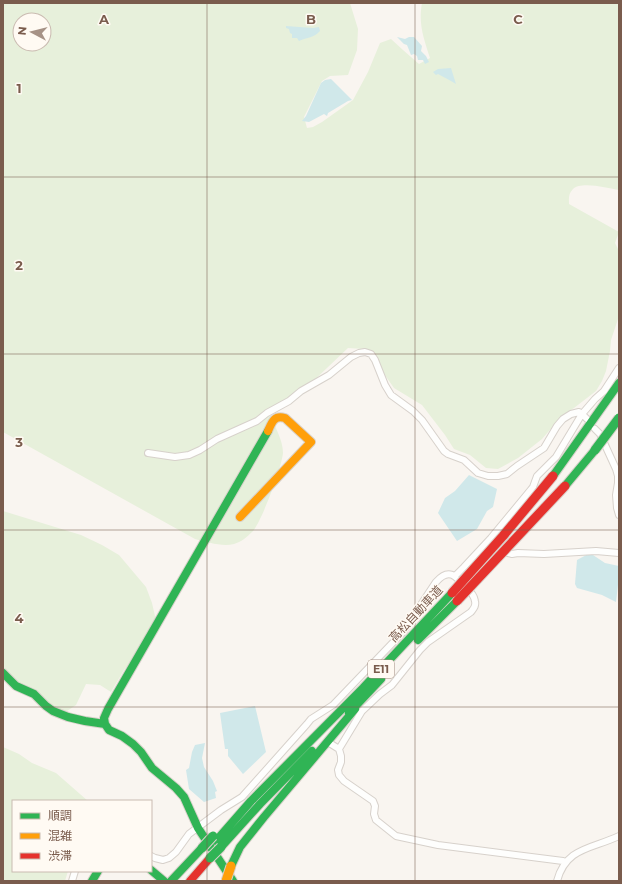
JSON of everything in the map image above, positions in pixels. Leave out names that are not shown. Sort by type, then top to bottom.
[{"type":"main road","name":"高松自動車道","points":[[312,749],[367,694],[454,597],[553,476],[619,383]]},
{"type":"main road","points":[[233,881],[198,828],[184,797],[176,788],[152,768],[141,752],[133,744],[122,736],[109,730],[104,724],[104,718],[273,421],[277,417],[285,418],[311,442],[240,517]]},
{"type":"main road","name":"高松自動車道","points":[[216,841],[260,804],[312,749],[363,688],[565,486],[619,418]]},
{"type":"main road","points":[[3,673],[16,686],[34,694],[53,711],[68,717],[104,724]]},
{"type":"main road","points":[[226,881],[240,847],[264,816],[295,768],[312,749]]},
{"type":"main road","name":"高松自動車道","points":[[190,881],[206,853],[251,801],[295,768]]},
{"type":"main road","points":[[206,853],[216,841]]},
{"type":"main road","name":"高松自動車道","points":[[172,881],[206,853]]},
{"type":"main road","points":[[152,871],[172,881]]},
{"type":"main road","points":[[86,881],[90,872]]},
{"type":"main road","points":[[92,881],[97,872]]},
{"type":"main road","points":[[145,872],[157,881]]},
{"type":"street","points":[[148,453],[175,456],[189,455],[200,450],[217,439],[257,420],[289,401],[301,391],[329,375],[351,357],[365,352],[371,354],[375,360],[385,385],[391,395],[413,411],[422,420],[444,451],[464,460],[478,473],[488,476],[507,474],[544,448],[557,426],[563,419],[571,414],[579,412],[585,416]]},
{"type":"street","points":[[455,576],[491,538],[529,492],[537,476],[556,457],[595,399],[604,391],[619,368]]},
{"type":"street","points":[[595,429],[600,434],[618,476],[616,495],[619,515]]},
{"type":"street","points":[[491,538],[508,553],[512,554],[596,551],[619,553]]},
{"type":"street","points":[[152,856],[163,860],[169,858],[176,852],[189,834],[221,810],[242,797],[308,725],[311,719],[333,705],[403,632],[441,576],[448,574],[455,576],[473,595],[475,606],[471,612],[428,642],[420,650],[395,681],[362,711],[338,749]]},
{"type":"street","points":[[331,744],[338,749],[341,756],[341,762],[338,770],[339,775],[344,781],[373,801],[376,820],[396,836],[438,845],[565,862]]},
{"type":"street","points":[[557,881],[565,862],[572,856],[582,850],[619,836]]},
{"type":"green space","points":[[3,3],[350,3],[358,29],[357,50],[348,75],[330,76],[322,81],[304,117],[307,128],[313,127],[322,122],[353,100],[368,72],[380,43],[391,39],[419,64],[430,58],[421,25],[422,3],[619,3],[619,190],[588,185],[577,187],[571,191],[569,200],[569,204],[619,232],[615,243],[619,251],[619,316],[611,340],[606,371],[596,391],[562,416],[542,439],[518,458],[498,469],[486,468],[470,455],[454,449],[422,405],[394,388],[372,357],[364,349],[348,348],[307,387],[274,409],[270,415],[282,443],[282,460],[266,507],[252,532],[239,542],[229,545],[214,544],[195,539],[3,432]]},
{"type":"green space","points":[[3,511],[81,535],[102,545],[119,555],[146,587],[155,616],[155,636],[145,650],[137,654],[124,670],[111,692],[100,685],[86,684],[76,705],[67,711],[46,705],[3,677]]},
{"type":"green space","points":[[3,747],[19,754],[32,763],[56,773],[87,800],[12,800],[12,872],[68,872],[65,881],[3,881]]},
{"type":"water","points":[[286,26],[319,27],[320,31],[313,36],[299,41],[297,38],[292,38],[292,34]]},
{"type":"water","points":[[397,37],[405,39],[414,37],[422,46],[421,51],[429,62],[425,64],[423,60],[418,60],[417,56],[414,54],[411,55],[407,45]]},
{"type":"water","points":[[451,68],[456,84],[438,74],[436,75],[433,72],[438,69]]},
{"type":"water","points":[[331,79],[352,100],[328,113],[327,116],[324,114],[309,122],[302,121],[306,116],[321,83],[325,80]]},
{"type":"water","points":[[469,475],[497,489],[493,507],[487,511],[477,529],[457,541],[438,513],[445,498],[455,491]]},
{"type":"water","points":[[590,553],[605,563],[619,566],[616,602],[602,595],[577,588],[575,584],[577,560]]},
{"type":"water","points":[[255,706],[266,752],[243,774],[228,756],[228,749],[225,749],[220,713]]},
{"type":"water","points":[[205,743],[202,758],[204,767],[213,781],[217,791],[215,792],[216,798],[204,802],[189,789],[186,770],[189,768],[195,745]]},
{"type":"traffic: fast","points":[[553,476],[619,383]]},
{"type":"traffic: fast","points":[[595,450],[619,418]]},
{"type":"traffic: fast","points":[[233,881],[198,828],[184,797],[176,788],[152,768],[141,752],[133,744],[122,736],[109,730],[105,724],[104,718],[268,431]]},
{"type":"traffic: fast","points":[[565,486],[595,450]]},
{"type":"traffic: fast","points":[[216,841],[251,801],[363,688],[452,593]]},
{"type":"traffic: fast","points":[[418,640],[457,601]]},
{"type":"traffic: fast","points":[[3,673],[16,686],[34,694],[53,711],[68,717],[105,724]]},
{"type":"traffic: fast","points":[[349,713],[381,679]]},
{"type":"traffic: fast","points":[[231,866],[240,847],[355,709]]},
{"type":"traffic: fast","points":[[221,847],[260,804],[312,751]]},
{"type":"traffic: fast","points":[[202,848],[213,836]]},
{"type":"traffic: fast","points":[[210,858],[221,847]]},
{"type":"traffic: fast","points":[[171,881],[202,848]]},
{"type":"traffic: fast","points":[[152,871],[164,881]]},
{"type":"traffic: fast","points":[[92,881],[97,872]]},
{"type":"traffic: slow","points":[[240,517],[311,442],[285,418],[276,418],[272,422],[268,431]]},
{"type":"traffic: slow","points":[[226,881],[231,866]]},
{"type":"traffic: jam","points":[[452,593],[503,536],[553,476]]},
{"type":"traffic: jam","points":[[457,601],[565,486]]},
{"type":"traffic: jam","points":[[190,881],[210,858]]}]
